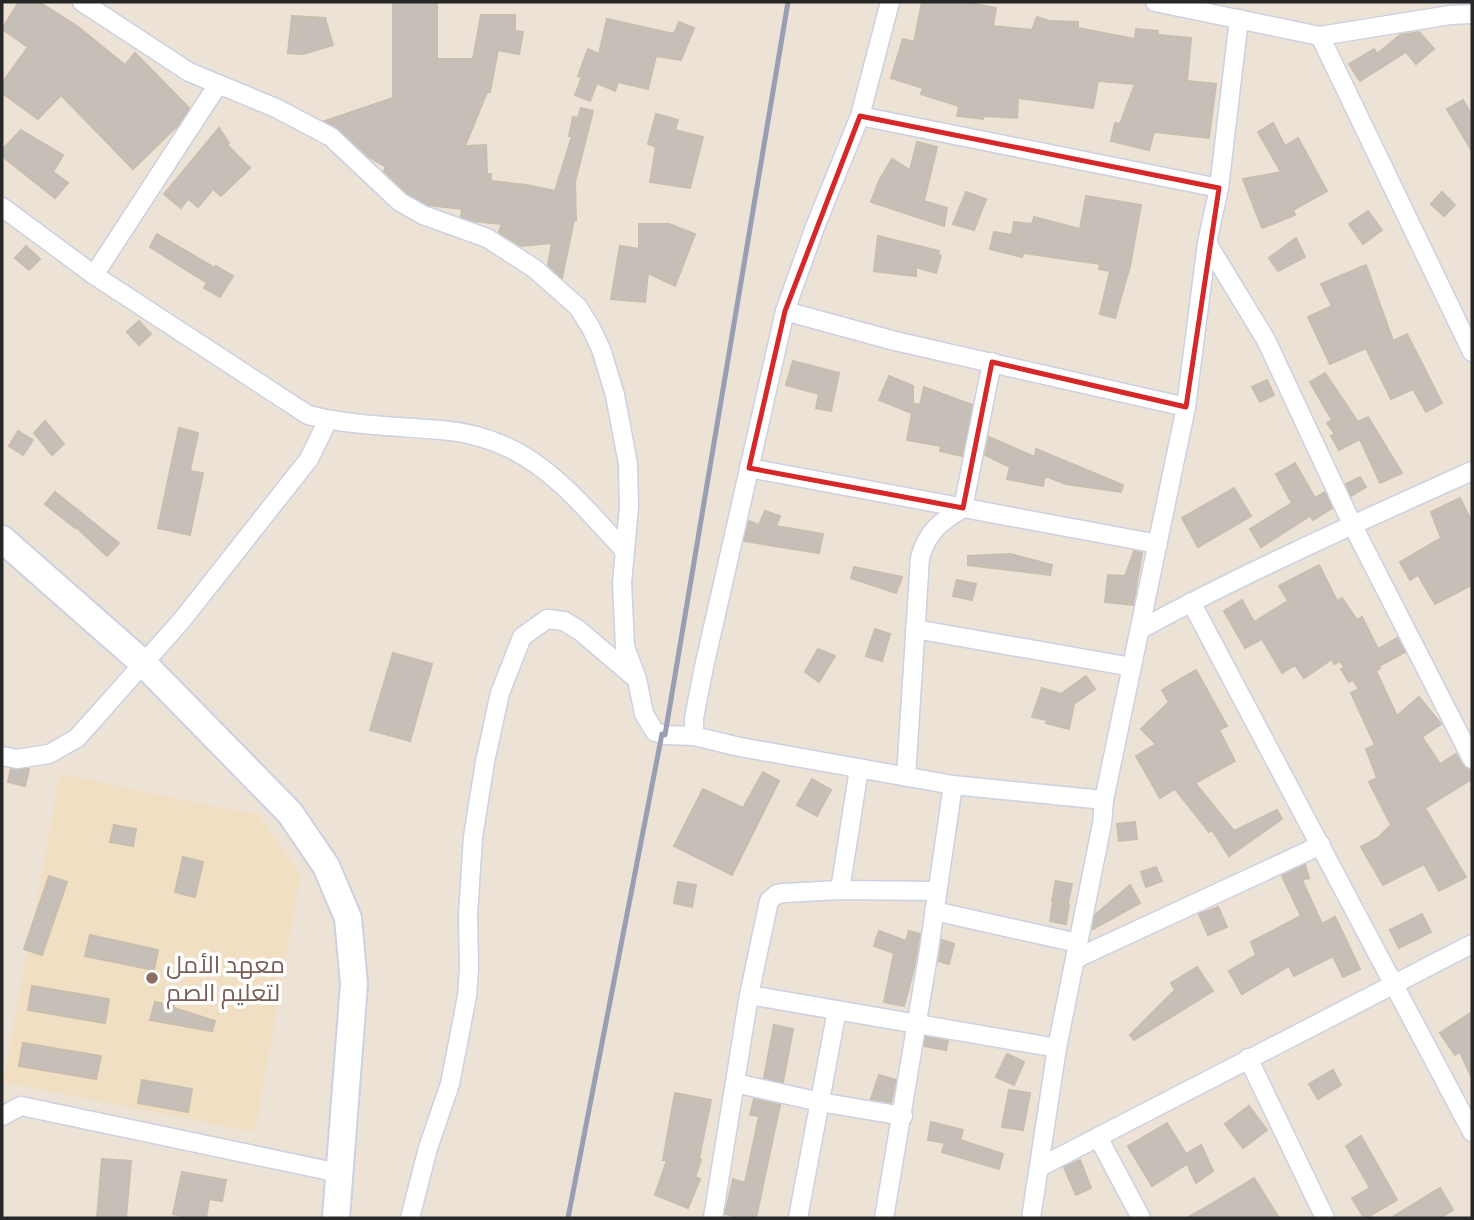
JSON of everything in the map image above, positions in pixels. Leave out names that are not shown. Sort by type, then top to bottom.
[{"type":"main road","points":[[2,538],[144,664],[290,813],[326,866],[348,918],[354,984],[336,1218]]},
{"type":"street","points":[[82,2],[189,72],[217,86],[276,108],[331,138],[400,202],[423,215],[487,238],[535,269],[578,307],[601,349],[615,395],[628,464],[629,507],[622,604],[625,647],[645,714],[655,732],[694,736],[953,785],[1104,800]]},
{"type":"street","points":[[694,736],[704,667],[785,311],[815,227],[860,116],[890,2]]},
{"type":"street","points":[[1155,2],[1320,36],[1450,15],[1472,14]]},
{"type":"street","points":[[1031,1218],[1057,1048],[1102,824],[1104,800],[1186,407],[1208,243],[1219,188],[1239,19]]},
{"type":"street","points":[[1320,36],[1472,352]]},
{"type":"street","points":[[94,275],[217,86]]},
{"type":"street","points":[[860,116],[1219,188]]},
{"type":"street","points":[[2,207],[94,275],[308,415],[328,420],[393,428],[444,430],[489,438],[529,457],[562,483],[624,550]]},
{"type":"street","points":[[1208,243],[1266,340],[1352,524],[1472,759]]},
{"type":"street","points":[[785,311],[895,341],[1186,407]]},
{"type":"street","points":[[906,777],[919,568],[925,539],[945,519],[963,508],[992,362]]},
{"type":"street","points":[[2,756],[17,759],[49,754],[77,738],[183,620],[309,459],[328,420]]},
{"type":"street","points":[[749,468],[1158,544]]},
{"type":"street","points":[[1141,629],[1352,524],[1472,471]]},
{"type":"street","points":[[1191,602],[1472,1132]]},
{"type":"street","points":[[410,1218],[428,1147],[450,1084],[462,1025],[469,968],[468,915],[474,837],[483,774],[500,693],[522,637],[547,619],[564,621],[580,631],[637,680]]},
{"type":"street","points":[[915,629],[1132,667]]},
{"type":"street","points":[[840,890],[859,769]]},
{"type":"street","points":[[884,1218],[903,1116],[953,785]]},
{"type":"street","points":[[934,911],[1076,951],[1321,845]]},
{"type":"street","points":[[713,1218],[765,912],[772,896],[840,890],[937,891]]},
{"type":"street","points":[[1040,1167],[1472,944]]},
{"type":"street","points":[[750,995],[1057,1048]]},
{"type":"street","points":[[799,1218],[837,1010]]},
{"type":"street","points":[[1248,1058],[1325,1218]]},
{"type":"street","points":[[735,1083],[820,1102],[903,1116]]},
{"type":"street","points":[[2,1116],[21,1106],[339,1172]]},
{"type":"street","points":[[1098,1137],[1141,1218]]},
{"type":"highlighted area","points":[[860,116],[1219,188],[1186,407],[992,362],[963,508],[749,468],[785,311]]},
{"type":"shaded area","name":"معهد الأمل لتعليم الصم","points":[[60,774],[258,815],[301,874],[255,1132],[3,1082]]},
{"type":"building","points":[[19,2],[39,2],[77,26],[125,65],[135,53],[189,108],[179,124],[133,169],[61,95],[38,119],[2,93],[2,83],[28,47],[2,29]]},
{"type":"building","points":[[393,2],[437,2],[437,59],[473,59],[481,15],[515,15],[515,31],[523,32],[519,54],[498,50],[490,92],[487,92],[465,146],[486,145],[487,174],[491,174],[491,181],[555,191],[572,136],[569,136],[573,117],[578,118],[581,108],[593,111],[575,182],[576,220],[562,278],[548,265],[552,243],[521,246],[499,232],[502,224],[461,217],[462,209],[428,205],[407,193],[384,171],[386,167],[369,157],[339,129],[325,121],[393,98]]},
{"type":"building","points":[[922,2],[965,2],[996,8],[993,26],[1032,30],[1037,17],[1049,21],[1078,22],[1078,28],[1135,39],[1136,29],[1158,31],[1158,35],[1191,38],[1187,81],[1216,84],[1209,138],[1154,132],[1149,150],[1111,141],[1115,123],[1120,124],[1135,84],[1098,81],[1093,108],[1018,98],[1017,118],[983,116],[983,119],[957,116],[959,106],[921,94],[923,88],[891,78],[903,39],[914,42]]},
{"type":"building","points":[[292,16],[325,18],[333,45],[303,54],[288,53]]},
{"type":"building","points":[[607,19],[674,34],[679,22],[694,28],[681,60],[656,56],[648,89],[618,82],[615,91],[597,83],[590,101],[575,95],[582,77],[578,76],[588,49],[599,54]]},
{"type":"building","points":[[1419,32],[1434,49],[1416,64],[1406,52],[1360,81],[1349,64],[1374,49],[1377,54],[1400,35]]},
{"type":"building","points":[[1463,100],[1472,116],[1472,151],[1447,109]]},
{"type":"building","points":[[656,114],[678,120],[675,130],[703,137],[690,188],[650,182],[656,147],[648,144]]},
{"type":"building","points":[[1273,123],[1285,146],[1298,138],[1327,191],[1293,210],[1295,215],[1262,228],[1243,179],[1281,172],[1258,132]]},
{"type":"building","points":[[219,128],[229,143],[227,145],[250,168],[221,196],[213,189],[198,207],[188,199],[181,208],[164,194]]},
{"type":"building","points":[[21,130],[63,155],[53,172],[68,183],[55,198],[2,156],[2,150]]},
{"type":"building","points":[[917,142],[937,147],[924,201],[947,208],[944,226],[871,202],[892,159],[910,170]]},
{"type":"building","points":[[966,192],[986,199],[974,230],[953,224]]},
{"type":"building","points":[[1442,192],[1455,205],[1444,216],[1431,204]]},
{"type":"building","points":[[1086,196],[1141,205],[1130,266],[1115,318],[1100,314],[1110,271],[1099,269],[1100,264],[1023,253],[1022,257],[990,249],[994,232],[1012,235],[1014,222],[1032,224],[1034,217],[1080,229]]},
{"type":"building","points":[[1368,211],[1382,230],[1363,244],[1349,224]]},
{"type":"building","points":[[639,224],[669,224],[695,234],[675,286],[648,273],[645,302],[611,299],[620,246],[639,249]]},
{"type":"building","points":[[157,234],[233,276],[220,297],[204,288],[207,283],[150,247]]},
{"type":"building","points":[[878,236],[939,251],[938,255],[941,256],[936,273],[916,267],[916,276],[874,271]]},
{"type":"building","points":[[1296,238],[1305,257],[1278,271],[1269,258]]},
{"type":"building","points":[[26,246],[40,259],[29,270],[15,258]]},
{"type":"building","points":[[1366,265],[1393,341],[1407,334],[1442,403],[1426,412],[1413,389],[1391,399],[1366,348],[1330,364],[1308,317],[1332,306],[1321,284]]},
{"type":"building","points":[[139,321],[151,334],[139,345],[127,332]]},
{"type":"building","points":[[793,361],[839,373],[831,411],[816,408],[819,394],[786,385]]},
{"type":"building","points":[[1325,373],[1358,422],[1368,417],[1402,473],[1380,483],[1360,439],[1339,450],[1331,436],[1335,434],[1327,423],[1332,420],[1310,382]]},
{"type":"building","points":[[889,376],[913,386],[913,408],[914,404],[920,405],[924,387],[972,405],[962,456],[940,451],[941,446],[907,440],[912,413],[879,400]]},
{"type":"building","points":[[1267,380],[1274,395],[1260,402],[1252,387]]},
{"type":"building","points":[[45,421],[64,444],[52,455],[34,433]]},
{"type":"building","points":[[179,428],[198,433],[190,471],[203,473],[190,535],[158,528]]},
{"type":"building","points":[[18,431],[33,440],[23,455],[9,446]]},
{"type":"building","points":[[989,437],[1035,457],[1036,449],[1123,485],[1121,492],[1066,484],[1045,476],[1043,486],[1007,479],[1010,467],[985,455]]},
{"type":"building","points":[[1295,463],[1315,498],[1325,492],[1332,508],[1313,520],[1310,516],[1261,547],[1250,529],[1292,503],[1276,474]]},
{"type":"building","points":[[1360,477],[1366,487],[1351,496],[1346,484]]},
{"type":"building","points":[[1234,488],[1251,516],[1198,547],[1182,518]]},
{"type":"building","points":[[55,492],[119,543],[107,556],[76,527],[45,504]]},
{"type":"building","points":[[1460,498],[1472,522],[1472,585],[1435,604],[1418,575],[1410,580],[1400,562],[1441,538],[1431,512]]},
{"type":"building","points":[[765,511],[780,516],[776,526],[823,534],[819,553],[744,541],[749,521],[759,525]]},
{"type":"building","points":[[1134,551],[1142,553],[1133,605],[1105,602],[1108,575],[1125,576]]},
{"type":"building","points":[[1010,554],[1052,565],[1050,575],[968,565],[968,556]]},
{"type":"building","points":[[1319,565],[1337,601],[1342,598],[1357,620],[1362,617],[1378,649],[1397,638],[1405,652],[1379,666],[1376,671],[1397,716],[1419,697],[1441,724],[1422,737],[1440,764],[1456,754],[1462,765],[1472,772],[1472,779],[1425,808],[1466,877],[1439,891],[1424,864],[1383,885],[1361,847],[1378,838],[1391,825],[1369,782],[1377,778],[1366,749],[1375,745],[1351,693],[1359,689],[1353,680],[1349,682],[1341,669],[1344,667],[1340,661],[1334,664],[1332,659],[1304,678],[1295,665],[1282,673],[1262,639],[1245,648],[1224,611],[1242,600],[1254,622],[1288,601],[1279,586]]},
{"type":"building","points":[[854,567],[902,577],[896,593],[851,578]]},
{"type":"building","points":[[957,580],[976,584],[972,600],[953,596]]},
{"type":"building","points":[[875,629],[890,634],[882,661],[866,656]]},
{"type":"building","points":[[818,649],[835,656],[819,682],[805,672]]},
{"type":"building","points":[[393,653],[432,664],[410,741],[370,730]]},
{"type":"building","points":[[1196,670],[1227,726],[1219,730],[1235,761],[1195,783],[1234,831],[1277,810],[1282,819],[1229,856],[1212,830],[1209,832],[1175,789],[1160,798],[1136,756],[1156,744],[1141,729],[1169,702],[1162,690]]},
{"type":"building","points":[[1086,676],[1095,689],[1074,704],[1069,729],[1032,717],[1042,688],[1061,694]]},
{"type":"building","points":[[11,769],[29,769],[25,786],[8,782]]},
{"type":"building","points":[[763,772],[779,781],[732,875],[674,846],[703,789],[743,808]]},
{"type":"building","points":[[812,779],[831,790],[817,816],[797,805]]},
{"type":"building","points":[[1135,822],[1137,839],[1119,841],[1117,824]]},
{"type":"building","points":[[114,825],[136,829],[133,846],[110,842]]},
{"type":"building","points":[[183,857],[203,862],[195,897],[175,892]]},
{"type":"building","points":[[1305,865],[1309,878],[1302,880],[1322,924],[1335,917],[1360,969],[1343,977],[1333,956],[1294,976],[1289,966],[1242,994],[1229,971],[1256,955],[1251,942],[1301,916],[1282,876]]},
{"type":"building","points":[[1156,867],[1162,881],[1146,887],[1141,872]]},
{"type":"building","points":[[49,876],[67,882],[42,955],[24,949]]},
{"type":"building","points":[[1056,881],[1072,884],[1068,903],[1052,900]]},
{"type":"building","points":[[678,882],[696,885],[692,907],[674,903]]},
{"type":"building","points":[[1130,885],[1140,903],[1093,929],[1095,915]]},
{"type":"building","points":[[1053,902],[1069,905],[1066,924],[1050,921]]},
{"type":"building","points":[[1218,907],[1227,927],[1208,935],[1199,914]]},
{"type":"building","points":[[1422,914],[1431,932],[1399,948],[1390,930]]},
{"type":"building","points":[[879,931],[906,941],[909,931],[920,934],[904,1006],[884,1002],[894,953],[874,946]]},
{"type":"building","points":[[90,935],[158,950],[154,970],[85,956]]},
{"type":"building","points":[[942,940],[954,944],[949,964],[939,961]]},
{"type":"building","points":[[1197,967],[1213,991],[1134,1040],[1130,1035],[1175,990],[1171,983]]},
{"type":"building","points":[[32,986],[109,999],[105,1023],[28,1010]]},
{"type":"building","points":[[155,1002],[215,1021],[212,1031],[150,1020]]},
{"type":"building","points":[[1472,1012],[1472,1078],[1460,1052],[1455,1055],[1440,1033]]},
{"type":"building","points":[[774,1025],[793,1029],[783,1082],[764,1078]]},
{"type":"building","points":[[926,1037],[948,1041],[946,1050],[924,1046]]},
{"type":"building","points":[[23,1043],[101,1056],[96,1079],[19,1066]]},
{"type":"building","points":[[1007,1054],[1024,1062],[1014,1085],[996,1077]]},
{"type":"building","points":[[1333,1070],[1341,1085],[1318,1099],[1309,1084]]},
{"type":"building","points":[[879,1075],[896,1080],[891,1102],[871,1099]]},
{"type":"building","points":[[142,1080],[192,1089],[188,1112],[138,1103]]},
{"type":"building","points":[[1009,1090],[1030,1093],[1023,1130],[1002,1127]]},
{"type":"building","points":[[675,1093],[711,1100],[699,1159],[701,1160],[695,1177],[700,1179],[688,1208],[655,1195],[667,1160],[663,1160]]},
{"type":"building","points":[[754,1099],[780,1105],[756,1218],[744,1218],[725,1214],[733,1179],[745,1183],[759,1116],[750,1115]]},
{"type":"building","points":[[1249,1106],[1267,1130],[1243,1148],[1225,1124]]},
{"type":"building","points":[[931,1122],[963,1130],[960,1140],[1003,1154],[999,1169],[942,1152],[945,1143],[928,1140]]},
{"type":"building","points":[[1167,1123],[1186,1154],[1201,1145],[1213,1171],[1196,1183],[1187,1164],[1152,1186],[1128,1146]]},
{"type":"building","points":[[1361,1136],[1397,1200],[1366,1218],[1352,1198],[1370,1188],[1346,1146]]},
{"type":"building","points":[[102,1159],[131,1161],[126,1218],[97,1218]]},
{"type":"building","points":[[1080,1160],[1091,1188],[1076,1195],[1064,1167]]},
{"type":"building","points":[[182,1172],[226,1180],[222,1201],[209,1199],[206,1218],[173,1214]]},
{"type":"building","points":[[1254,1178],[1279,1218],[1187,1218],[1218,1200]]},
{"type":"building","points":[[1440,1188],[1453,1210],[1440,1218],[1391,1218]]},
{"type":"railway","points":[[568,1218],[662,734],[665,735],[788,2]]},
{"type":"place","name":"معهد الأمل لتعليم الصم","points":[[152,978]]}]
